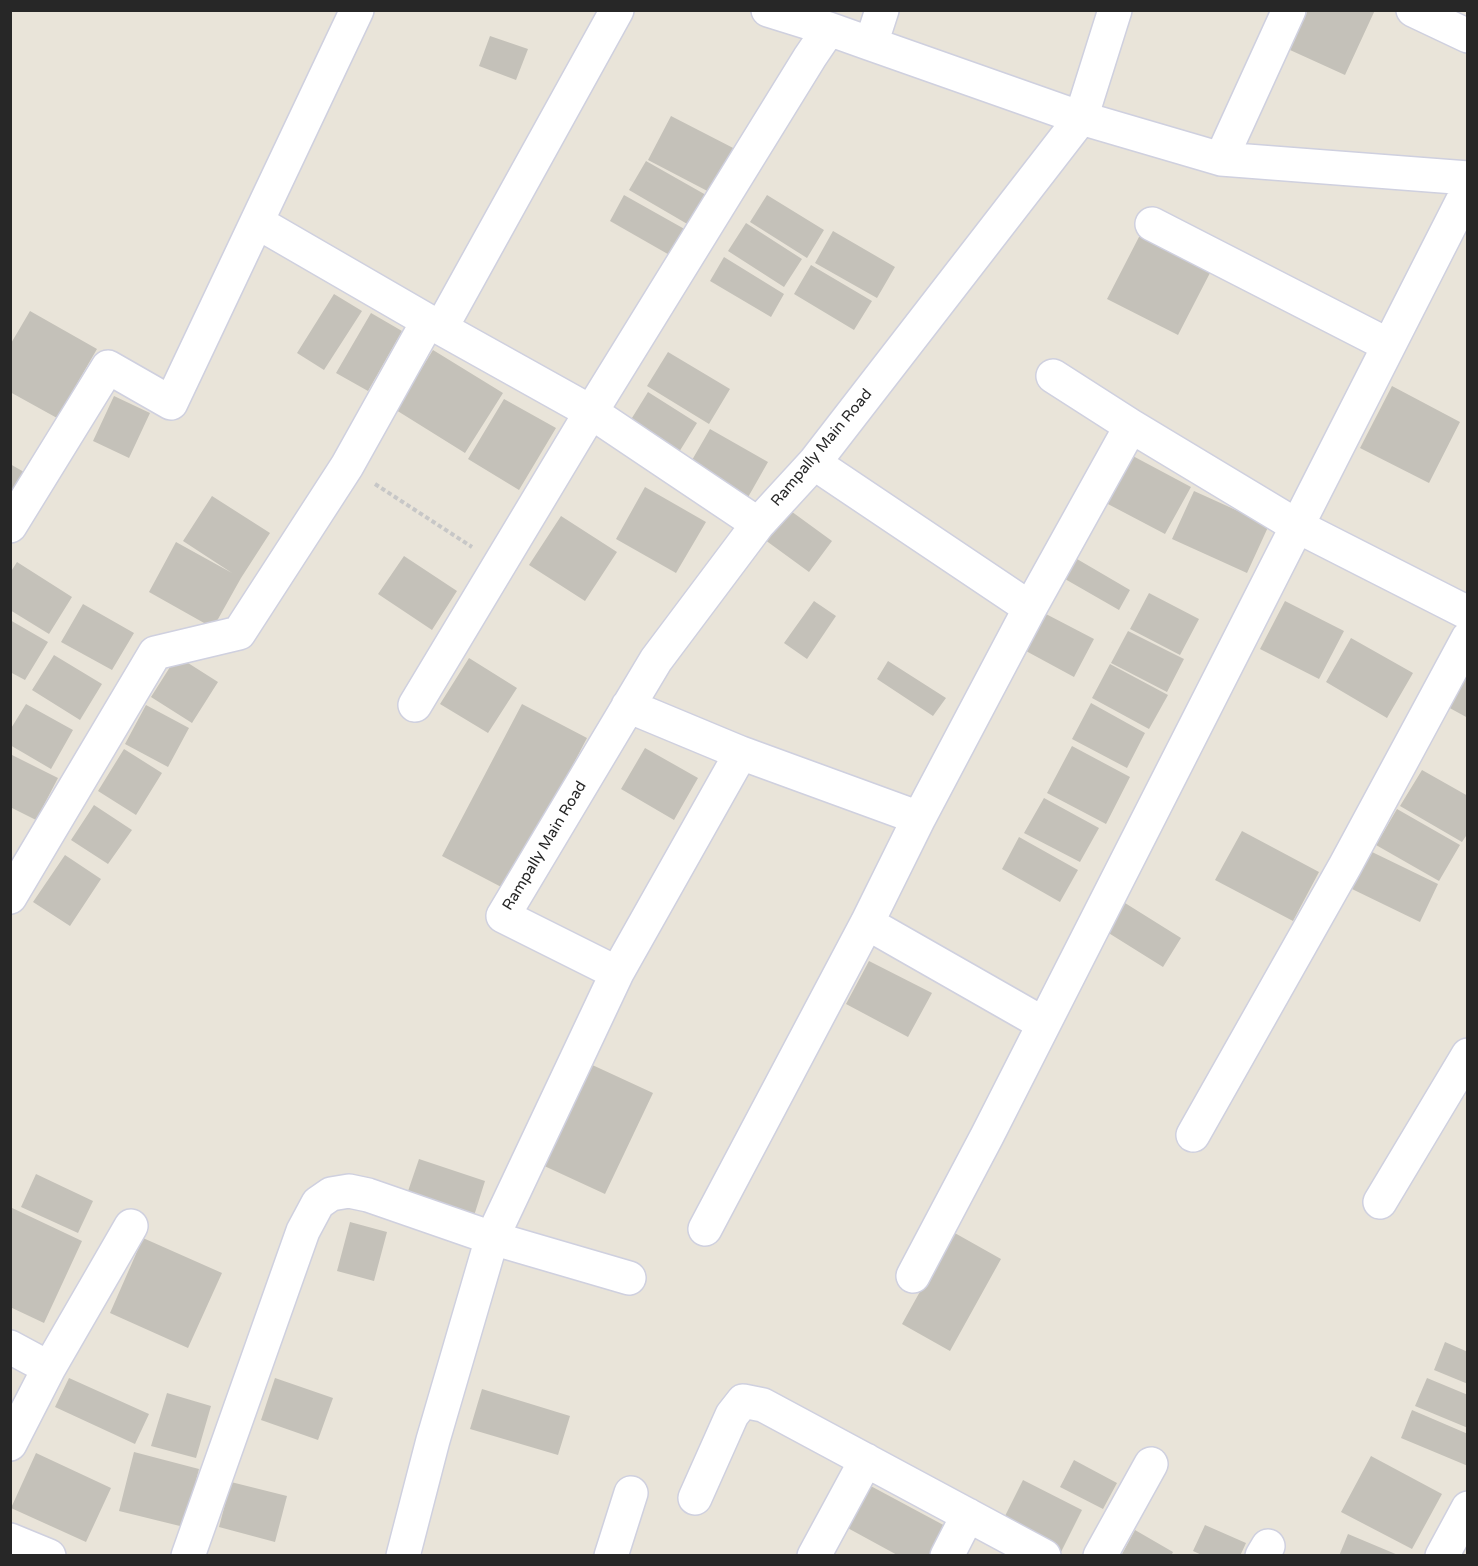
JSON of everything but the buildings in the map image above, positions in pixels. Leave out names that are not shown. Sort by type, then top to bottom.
[{"type":"street","points":[[10,526],[108,367],[171,403],[357,10]]},
{"type":"street","points":[[10,897],[155,653],[239,633],[435,325],[617,10]]},
{"type":"street","points":[[768,10],[829,29],[1081,118],[1221,159],[1467,178]]},
{"type":"street","points":[[871,45],[882,10]]},
{"type":"street","name":"Rampally Main Road","points":[[617,973],[503,916],[656,660],[758,524],[814,463],[1081,118],[1116,10]]},
{"type":"street","points":[[1221,159],[1289,10]]},
{"type":"street","points":[[1413,10],[1467,36]]},
{"type":"street","points":[[415,705],[591,412],[829,29]]},
{"type":"street","points":[[913,1276],[1044,1024],[1467,190]]},
{"type":"street","points":[[257,222],[591,412],[758,524]]},
{"type":"street","points":[[1152,224],[1388,345]]},
{"type":"street","points":[[1053,376],[1297,526],[1467,614]]},
{"type":"street","points":[[705,1229],[1030,608],[1131,426]]},
{"type":"street","points":[[814,463],[1030,608]]},
{"type":"street","points":[[1193,1135],[1345,866],[1467,638]]},
{"type":"street","points":[[628,706],[741,753],[919,818]]},
{"type":"street","points":[[403,1556],[433,1440],[492,1238],[617,973],[741,753]]},
{"type":"street","points":[[867,923],[1044,1024]]},
{"type":"street","points":[[1380,1202],[1467,1055]]},
{"type":"street","points":[[188,1556],[303,1231],[318,1203],[332,1194],[349,1191],[368,1195],[492,1238],[629,1278]]},
{"type":"street","points":[[10,1444],[49,1368],[130,1226]]},
{"type":"street","points":[[10,1347],[49,1368]]},
{"type":"street","points":[[694,1498],[732,1415],[743,1401],[763,1405],[1044,1556]]},
{"type":"street","points":[[814,1556],[866,1460]]},
{"type":"street","points":[[1100,1556],[1151,1464]]},
{"type":"street","points":[[611,1556],[631,1493]]},
{"type":"street","points":[[1442,1556],[1467,1508]]},
{"type":"street","points":[[947,1556],[968,1515]]},
{"type":"street","points":[[10,1540],[49,1556]]},
{"type":"path","points":[[347,466],[499,565]]}]
